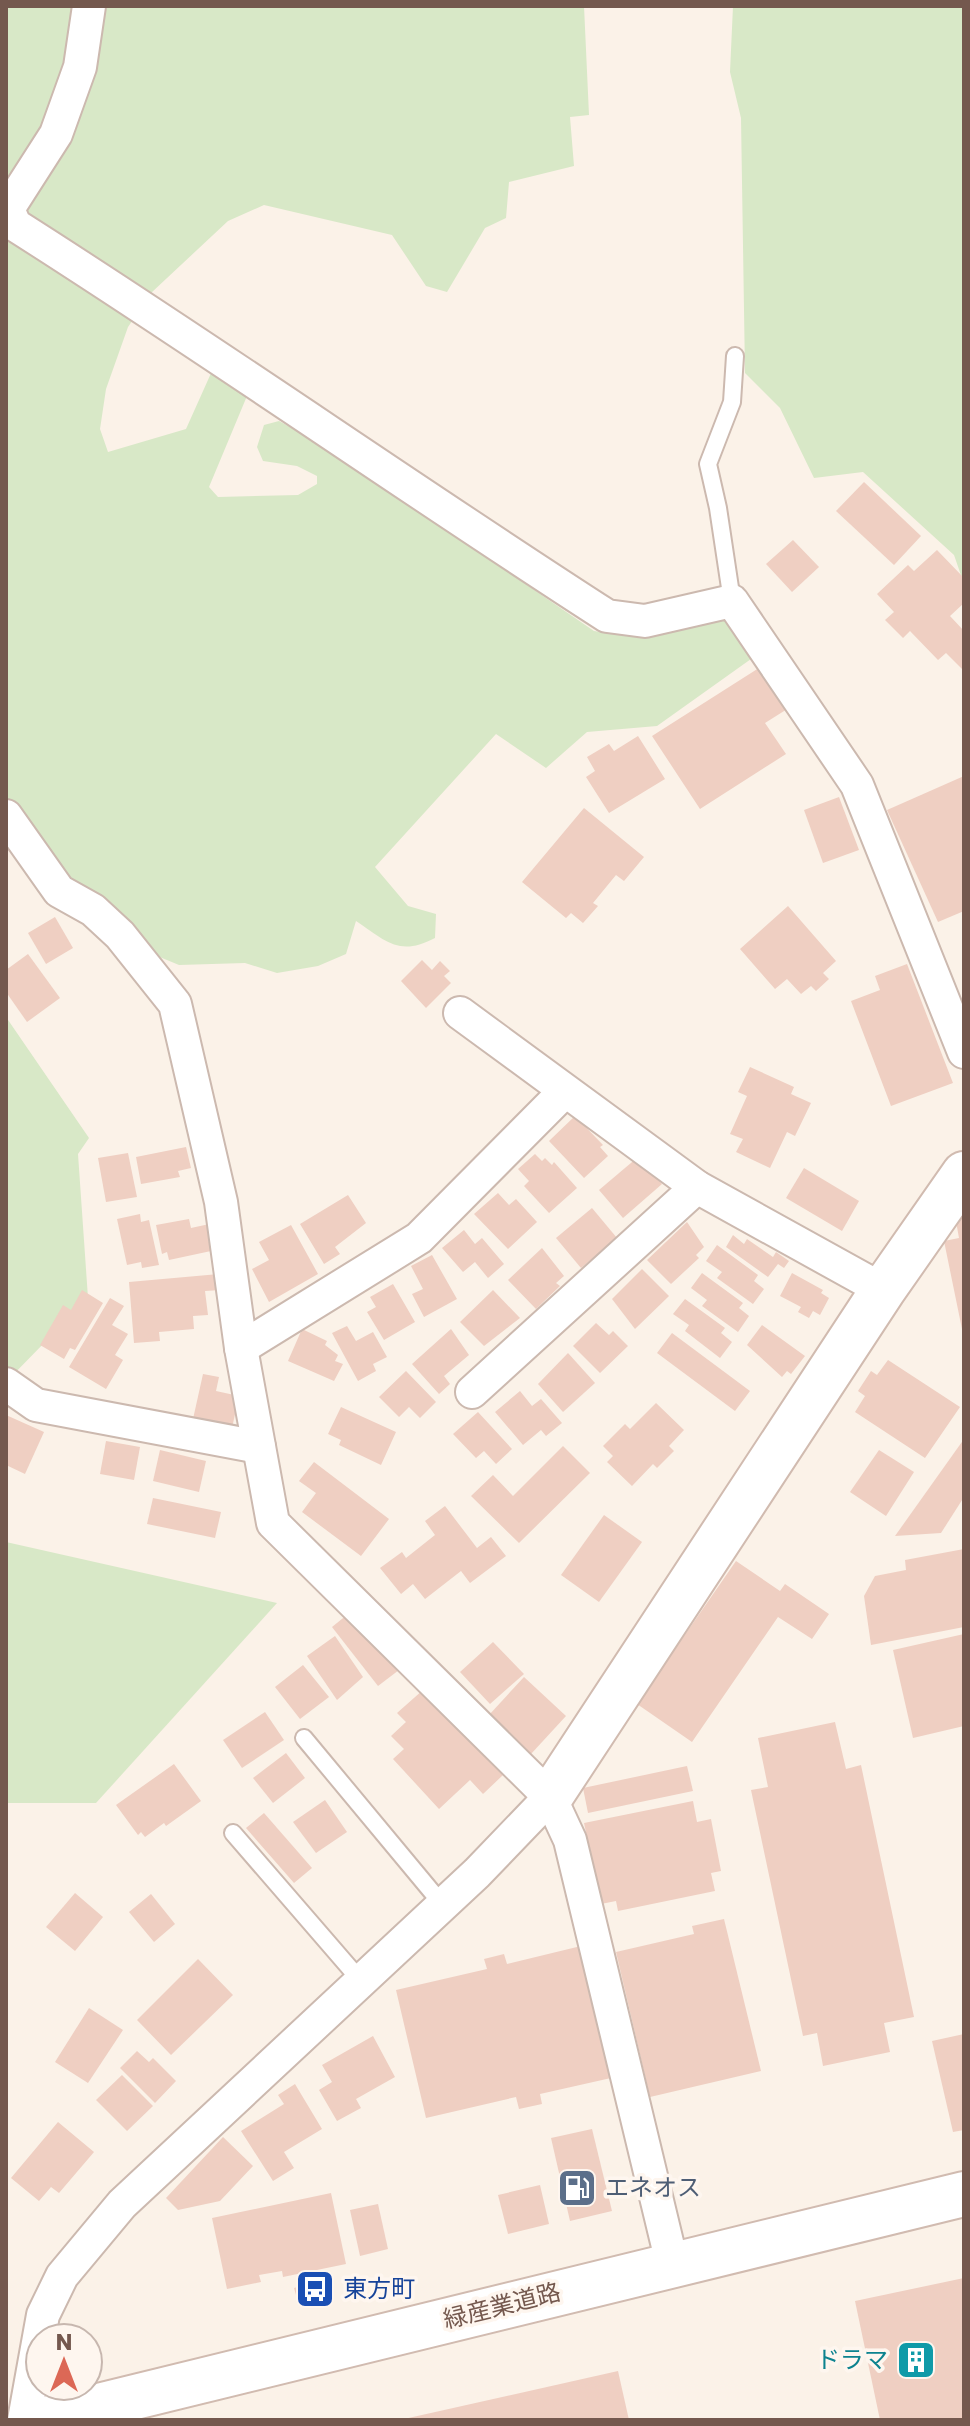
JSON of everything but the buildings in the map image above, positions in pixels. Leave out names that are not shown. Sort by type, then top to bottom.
[{"type":"main road","points":[[550,1797],[883,1290],[964,1174]]},
{"type":"main road","name":"緑産業道路","points":[[41,2420],[672,2263],[964,2194]]},
{"type":"main road","points":[[6,2408],[21,2420]]},
{"type":"street","points":[[89,6],[80,67],[56,134],[8,209],[15,225],[188,335],[400,483],[607,616],[645,621],[732,601],[857,785],[964,1052]]},
{"type":"street","points":[[6,816],[59,891],[93,910],[120,935],[175,1004],[221,1202],[241,1348],[273,1523],[550,1797],[570,1840],[672,2263]]},
{"type":"street","points":[[460,1013],[697,1187],[883,1290]]},
{"type":"street","points":[[241,1348],[419,1238],[565,1091]]},
{"type":"street","points":[[472,1392],[697,1187]]},
{"type":"street","points":[[6,1384],[36,1405],[259,1447]]},
{"type":"street","points":[[21,2420],[43,2315],[62,2276],[122,2204],[442,1904],[550,1797]]},
{"type":"lane","points":[[732,601],[708,464],[732,402],[735,356]]},
{"type":"lane","points":[[304,1738],[442,1904]]},
{"type":"lane","points":[[233,1833],[361,1981]]},
{"type":"green space","points":[[6,6],[584,6],[589,115],[570,117],[574,166],[509,182],[506,218],[485,228],[447,292],[426,286],[392,235],[264,205],[228,221],[151,293],[128,327],[106,389],[100,429],[108,452],[186,429],[212,371],[247,396],[209,487],[218,497],[298,495],[317,484],[317,476],[297,466],[263,461],[257,447],[264,425],[279,421],[321,444],[594,631],[628,634],[659,632],[723,618],[751,659],[657,726],[587,732],[546,768],[496,734],[375,867],[408,906],[436,914],[435,938],[422,944],[393,944],[356,921],[346,954],[318,966],[277,973],[245,963],[179,965],[150,953],[131,924],[107,900],[65,886],[6,796]]},
{"type":"green space","points":[[733,6],[964,6],[964,584],[954,555],[863,472],[814,478],[780,408],[745,373],[741,118],[730,72]]},
{"type":"green space","points":[[6,1017],[89,1138],[78,1154],[88,1298],[6,1382]]},
{"type":"green space","points":[[6,1542],[277,1603],[96,1803],[6,1803]]},
{"type":"place","name":"エネオス","points":[[577,2188]]},
{"type":"place","name":"東方町","points":[[315,2289]]},
{"type":"place","name":"ドラマ","points":[[916,2360]]}]
